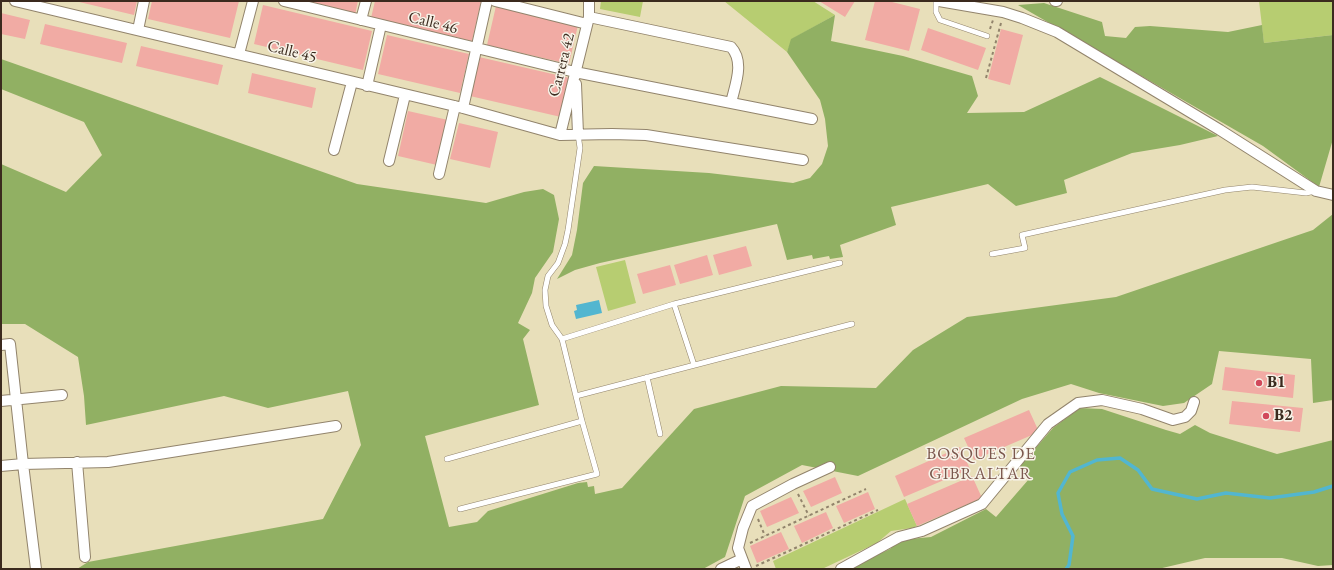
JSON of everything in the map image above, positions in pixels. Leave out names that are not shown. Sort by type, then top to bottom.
[{"type":"street","name":"Calle 45","points":[[15,1],[40,4],[138,30],[459,107],[560,135],[646,135],[802,160]]},
{"type":"street","points":[[138,30],[144,1]]},
{"type":"street","points":[[239,54],[253,1]]},
{"type":"street","name":"Calle 46","points":[[284,1],[575,72],[812,119]]},
{"type":"street","points":[[361,20],[366,1]]},
{"type":"street","points":[[440,174],[477,49],[487,1]]},
{"type":"street","points":[[495,1],[731,47],[737,53],[739,65],[731,102]]},
{"type":"street","name":"Carrera 42","points":[[560,135],[588,20],[589,1]]},
{"type":"street","points":[[937,1],[1003,12],[1057,32],[1220,130],[1316,191],[1333,195]]},
{"type":"street","points":[[367,86],[380,25]]},
{"type":"street","points":[[575,72],[578,134]]},
{"type":"street","points":[[334,150],[352,82]]},
{"type":"street","points":[[389,161],[405,95]]},
{"type":"street","points":[[1,345],[10,344],[36,569]]},
{"type":"street","points":[[1,401],[62,395]]},
{"type":"street","points":[[841,569],[899,537],[922,531],[982,504],[1048,424],[1078,403],[1102,400],[1142,409],[1173,420],[1185,417],[1191,411],[1194,402]]},
{"type":"street","points":[[1,466],[108,462],[336,426]]},
{"type":"street","points":[[78,462],[85,557]]},
{"type":"street","points":[[746,569],[738,548],[743,528],[752,506],[793,484],[830,467]]},
{"type":"street","points":[[721,569],[742,559]]},
{"type":"lane","points":[[937,1],[936,12],[940,20],[987,36]]},
{"type":"lane","points":[[460,510],[597,474],[582,421],[562,339],[552,325],[546,306],[545,290],[548,276],[558,263],[568,230],[580,148],[578,134]]},
{"type":"lane","points":[[992,254],[1024,248],[1022,235],[1225,190],[1252,187],[1306,193],[1316,191]]},
{"type":"lane","points":[[562,339],[674,304],[840,263]]},
{"type":"lane","points":[[674,304],[694,365]]},
{"type":"lane","points":[[576,396],[852,324]]},
{"type":"lane","points":[[647,377],[660,434]]},
{"type":"lane","points":[[447,459],[582,421]]},
{"type":"path","points":[[986,78],[1001,23],[993,20],[987,36]]},
{"type":"path","points":[[793,484],[809,516]]},
{"type":"path","points":[[738,548],[866,489]]},
{"type":"path","points":[[752,506],[765,536]]},
{"type":"path","points":[[750,569],[878,510]]},
{"type":"green space","points":[[601,1],[643,1],[640,17],[600,9]]},
{"type":"green space","points":[[724,1],[813,1],[835,15],[792,39],[787,52]]},
{"type":"green space","points":[[1259,1],[1333,1],[1333,35],[1264,43]]},
{"type":"green space","points":[[1044,3],[1102,22],[1105,36],[1126,38],[1135,27],[1150,26],[1228,32],[1262,25],[1264,43],[1333,35],[1333,139],[1319,187],[1263,146],[1018,5]]},
{"type":"green space","points":[[835,15],[831,41],[903,56],[972,76],[978,96],[967,113],[1024,112],[1100,77],[1218,136],[1180,145],[1132,153],[1064,180],[1067,193],[1016,206],[988,184],[891,207],[896,225],[840,245],[843,257],[830,259],[829,256],[813,259],[812,255],[787,260],[777,224],[600,263],[575,270],[557,279],[572,255],[583,183],[594,166],[709,173],[793,183],[810,178],[822,164],[828,146],[825,119],[820,100],[787,52],[791,39]]},
{"type":"green space","points":[[1,59],[357,184],[486,203],[524,192],[543,189],[554,195],[559,219],[553,252],[535,278],[532,293],[518,323],[530,330],[523,339],[539,405],[425,436],[449,527],[477,522],[488,511],[578,483],[587,482],[588,487],[594,486],[595,494],[622,488],[694,409],[781,386],[876,388],[913,350],[967,317],[1116,297],[1313,230],[1333,214],[1333,400],[1313,403],[1311,359],[1219,351],[1212,384],[1184,403],[1163,406],[1099,393],[1071,384],[1022,399],[858,476],[802,465],[745,496],[725,557],[703,569],[77,569],[88,562],[323,519],[361,445],[348,391],[268,408],[224,396],[86,425],[84,396],[78,357],[25,324],[1,324],[1,164],[66,192],[102,155],[84,122],[1,89]]},
{"type":"green space","points":[[625,260],[636,303],[608,311],[596,267]]},
{"type":"green space","points":[[1080,408],[1102,409],[1180,434],[1195,425],[1210,433],[1277,454],[1333,440],[1333,565],[1318,566],[1282,558],[1205,558],[1158,569],[847,569],[890,549],[899,540],[931,537],[986,509],[996,517],[1029,479],[1019,467],[1053,428]]},
{"type":"green space","points":[[905,499],[917,526],[891,531],[877,543],[822,569],[776,569],[773,561]]},
{"type":"water","points":[[599,300],[602,313],[576,319],[574,311],[577,310],[576,305]]},
{"type":"building","points":[[75,1],[137,1],[134,15]]},
{"type":"building","points":[[152,1],[239,1],[230,38],[148,19]]},
{"type":"building","points":[[301,1],[358,1],[355,15]]},
{"type":"building","points":[[375,1],[481,2],[472,41],[371,18]]},
{"type":"building","points":[[819,1],[855,1],[845,17]]},
{"type":"building","points":[[875,1],[888,1],[920,9],[909,51],[865,40]]},
{"type":"building","points":[[263,5],[372,31],[363,70],[254,44]]},
{"type":"building","points":[[496,6],[578,25],[569,64],[487,45]]},
{"type":"building","points":[[1,13],[30,20],[25,39],[1,34]]},
{"type":"building","points":[[45,24],[127,43],[122,63],[40,44]]},
{"type":"building","points":[[928,28],[986,48],[978,70],[921,50]]},
{"type":"building","points":[[1001,29],[1023,35],[1010,85],[988,79]]},
{"type":"building","points":[[387,35],[469,54],[460,93],[378,74]]},
{"type":"building","points":[[141,46],[223,65],[218,85],[136,66]]},
{"type":"building","points":[[479,57],[570,78],[561,117],[470,96]]},
{"type":"building","points":[[252,73],[316,88],[312,108],[248,93]]},
{"type":"building","points":[[408,111],[448,120],[437,165],[398,156]]},
{"type":"building","points":[[459,123],[498,132],[490,168],[450,159]]},
{"type":"building","points":[[746,246],[752,266],[719,275],[713,255]]},
{"type":"building","points":[[707,255],[713,275],[680,284],[674,265]]},
{"type":"building","points":[[670,265],[676,285],[643,294],[637,274]]},
{"type":"building","name":"B1","points":[[1225,367],[1295,375],[1293,398],[1222,390]]},
{"type":"building","name":"B2","points":[[1232,401],[1303,408],[1300,432],[1229,424]]},
{"type":"building","points":[[1029,410],[1039,432],[974,460],[964,438]]},
{"type":"building","points":[[960,447],[970,469],[904,497],[895,476]]},
{"type":"building","points":[[972,476],[982,498],[917,526],[907,504]]},
{"type":"building","points":[[835,477],[842,493],[811,507],[803,491]]},
{"type":"building","points":[[868,492],[875,509],[844,523],[836,506]]},
{"type":"building","points":[[791,497],[799,513],[767,527],[760,511]]},
{"type":"building","points":[[826,512],[833,528],[802,543],[794,526]]},
{"type":"building","points":[[781,532],[789,549],[757,563],[750,546]]},
{"type":"waterway","points":[[1066,569],[1069,565],[1073,536],[1062,514],[1058,493],[1070,472],[1097,460],[1120,458],[1138,470],[1152,489],[1197,499],[1226,493],[1270,498],[1314,492],[1333,486]]},
{"type":"place","name":"B1","points":[[1259,383]]},
{"type":"place","name":"B2","points":[[1266,416]]},
{"type":"district","name":"BOSQUES DE GIBRALTAR","points":[[981,464]]}]
